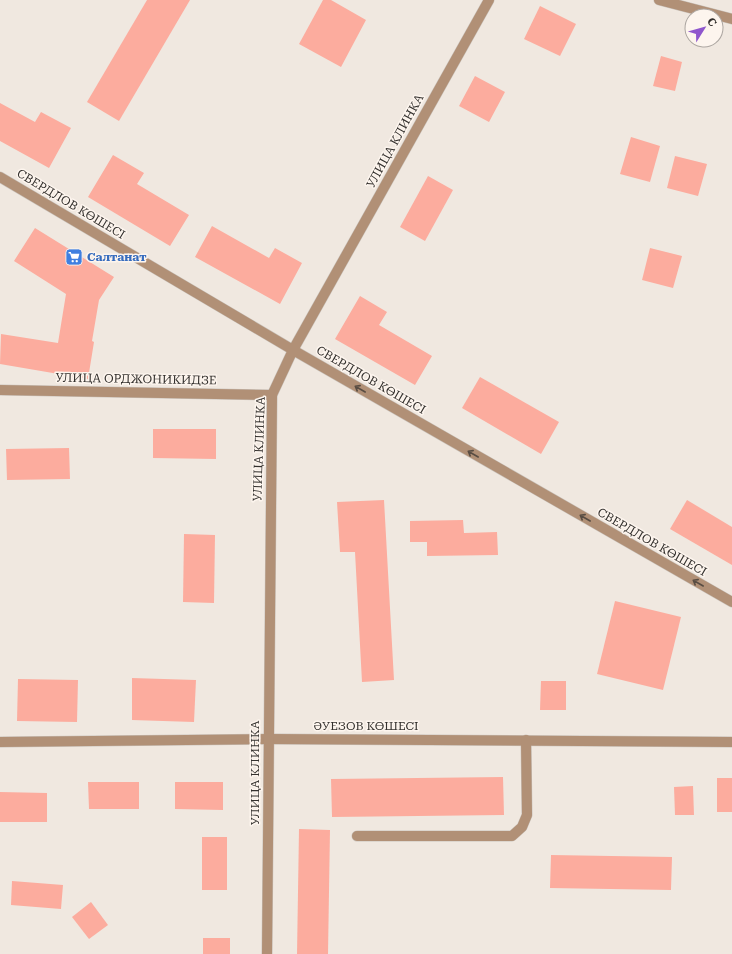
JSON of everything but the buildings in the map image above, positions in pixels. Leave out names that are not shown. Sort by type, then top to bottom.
[{"type":"street","name":"УЛИЦА КЛИНКА","points":[[267,954],[272,395],[293,350],[489,0]]},
{"type":"street","points":[[659,0],[732,19]]},
{"type":"street","name":"СВЕРДЛОВ КӨШЕСІ","points":[[0,177],[293,350],[732,602]]},
{"type":"street","name":"УЛИЦА ОРДЖОНИКИДЗЕ","points":[[0,390],[272,395]]},
{"type":"street","name":"ӘУЕЗОВ КӨШЕСІ","points":[[0,742],[268,739],[732,742]]},
{"type":"street","points":[[357,836],[512,836],[522,828],[527,814],[526,740]]},
{"type":"place","name":"Салтанат","points":[[74,257]]}]
